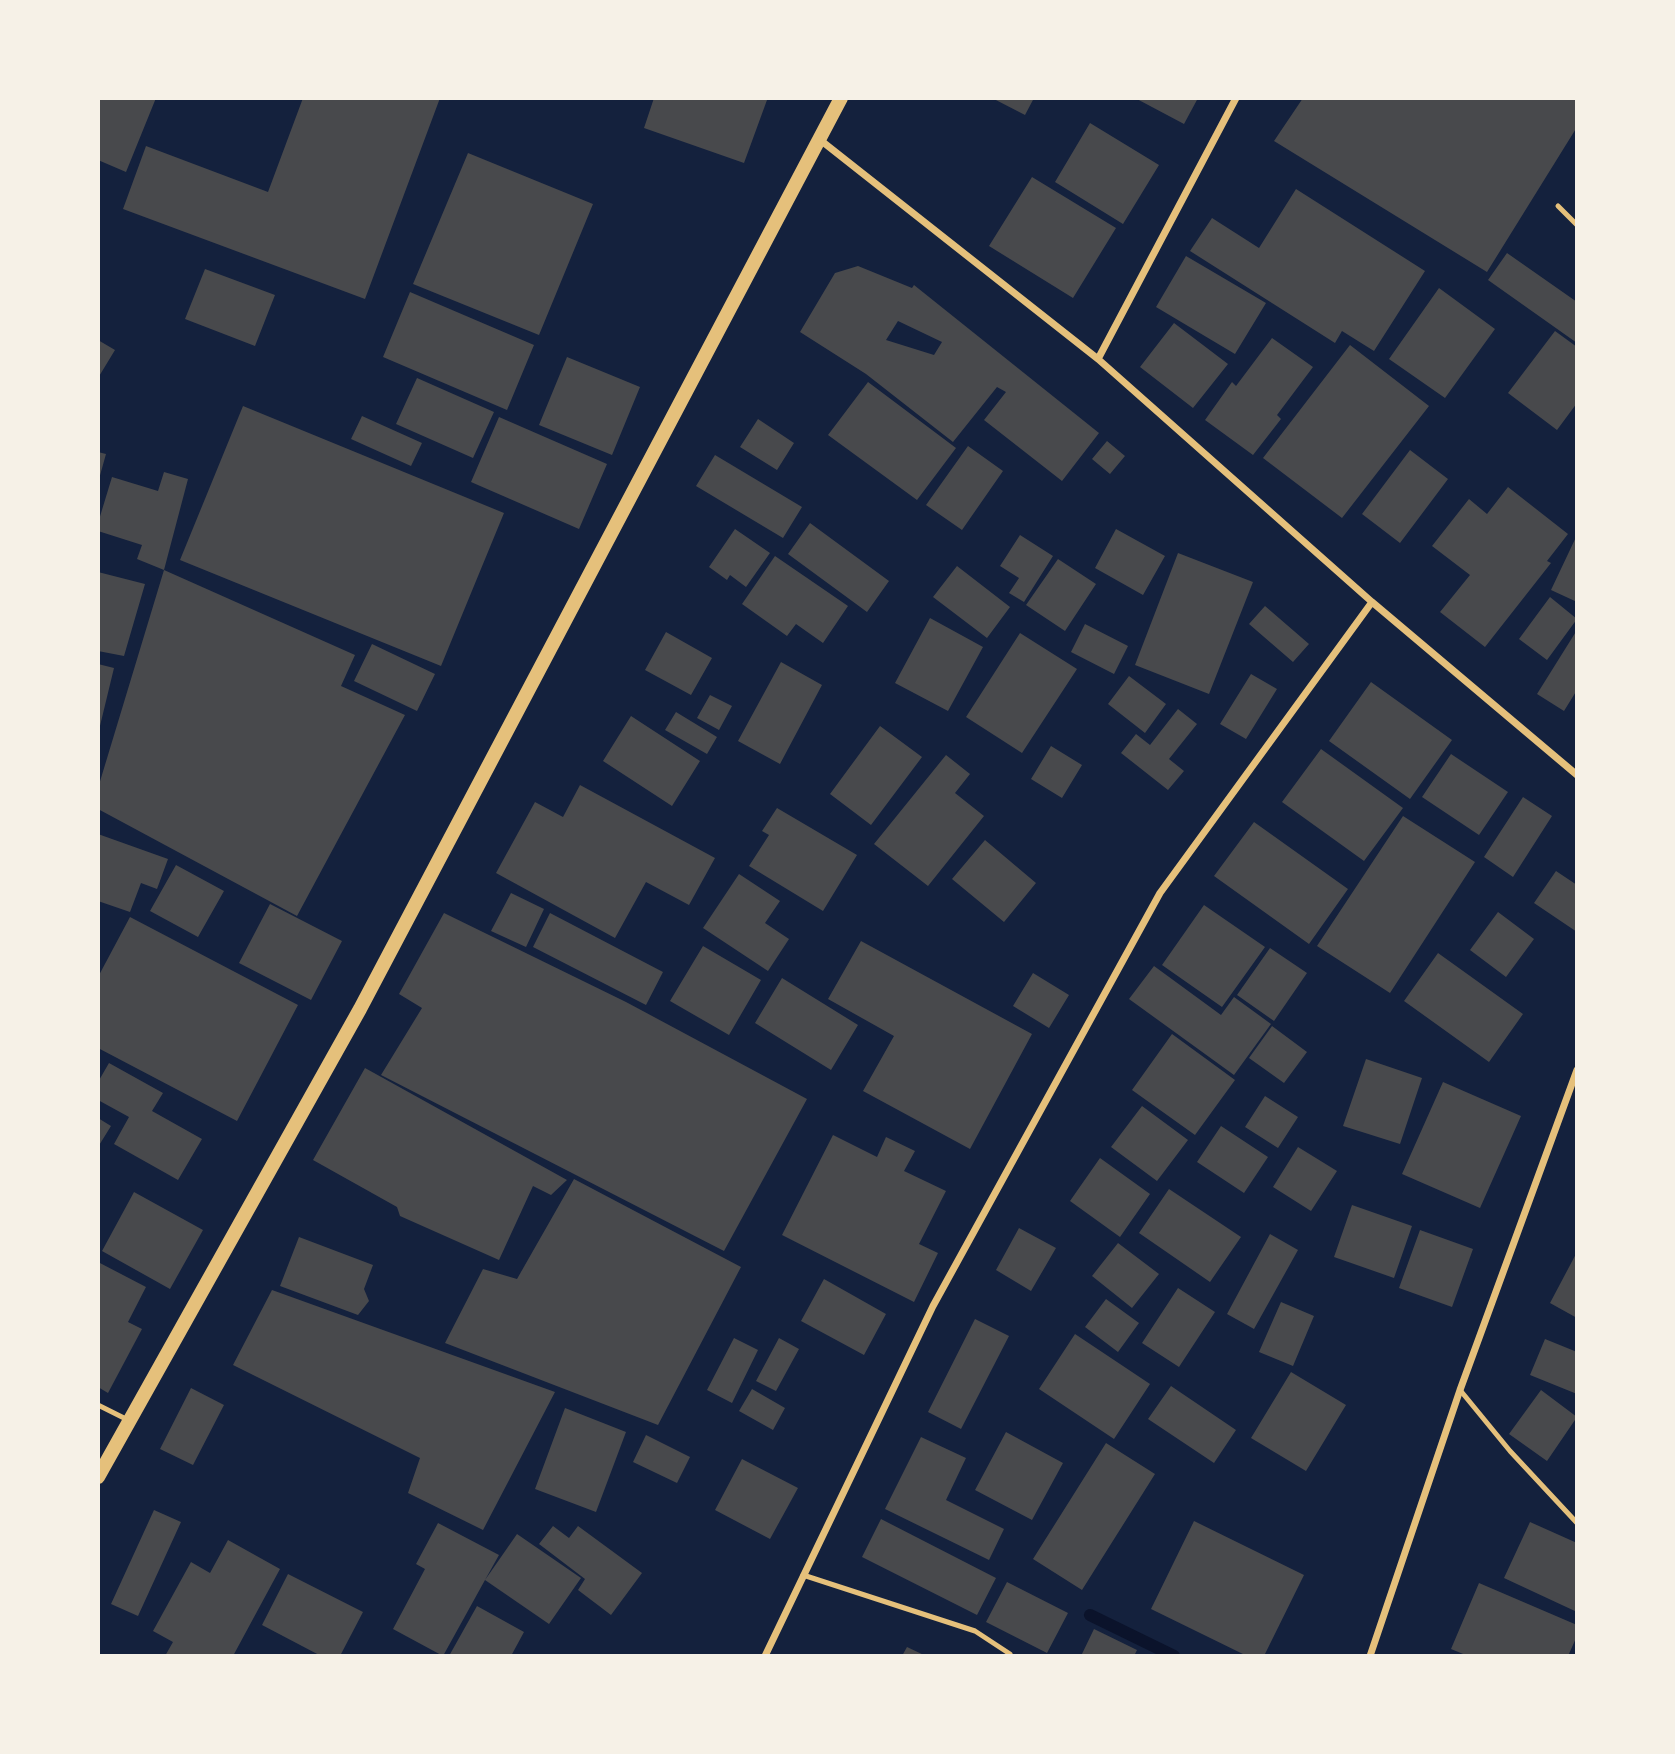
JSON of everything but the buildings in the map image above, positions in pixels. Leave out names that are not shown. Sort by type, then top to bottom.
[{"type":"main road","points":[[98,1477],[360,1009],[841,98]]},
{"type":"street","points":[[1098,359],[1236,98]]},
{"type":"street","points":[[819,139],[1098,359],[1372,602],[1577,775]]},
{"type":"street","points":[[765,1656],[933,1306],[1160,893],[1372,602]]},
{"type":"street","points":[[1370,1656],[1460,1390],[1577,1070]]},
{"type":"lane","points":[[1558,206],[1577,225]]},
{"type":"lane","points":[[1460,1390],[1510,1451],[1577,1522]]},
{"type":"lane","points":[[98,1405],[128,1420]]},
{"type":"lane","points":[[803,1575],[916,1609],[975,1631],[1010,1654]]},
{"type":"waterway","points":[[1090,1615],[1174,1656]]}]
